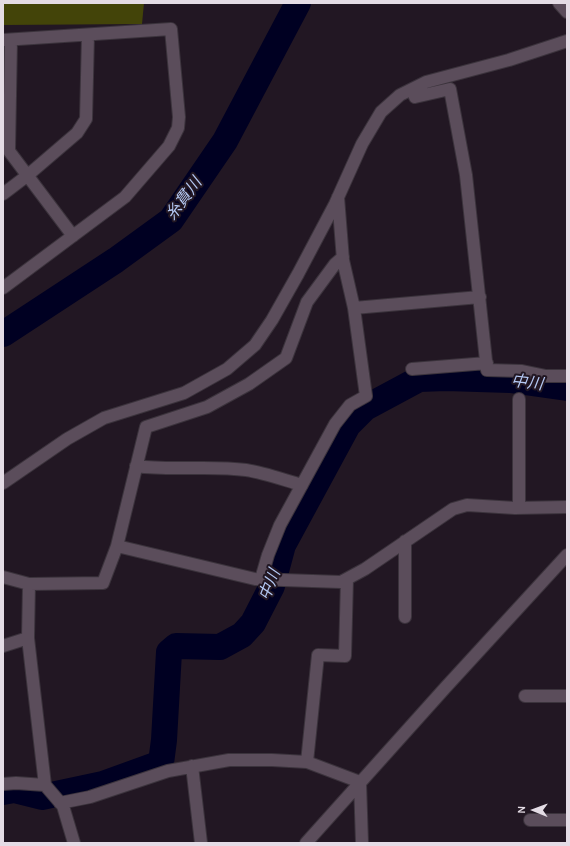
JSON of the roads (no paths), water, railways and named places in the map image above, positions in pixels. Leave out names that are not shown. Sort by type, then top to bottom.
[{"type":"street","points":[[559,3],[567,12]]},
{"type":"street","points":[[3,288],[73,236],[125,197],[169,146],[178,128],[179,117],[171,29],[7,40],[9,151],[73,236]]},
{"type":"street","points":[[3,194],[28,175],[77,132],[86,119],[88,35]]},
{"type":"street","points":[[3,483],[67,439],[104,418],[184,393],[227,369],[255,345],[272,320],[298,274],[338,196],[362,144],[381,112],[400,95],[426,82],[509,60],[567,41]]},
{"type":"street","points":[[412,89],[416,97],[450,89],[466,175],[487,370],[522,371],[546,376],[567,376]]},
{"type":"street","points":[[261,579],[268,555],[280,525],[335,424],[350,405],[366,396],[354,308],[343,257],[338,196]]},
{"type":"street","points":[[3,577],[29,584],[103,583],[117,546],[146,427],[208,407],[249,384],[286,358],[307,302],[335,264],[343,257]]},
{"type":"street","points":[[354,308],[480,297]]},
{"type":"street","points":[[412,369],[487,364]]},
{"type":"street","points":[[519,399],[519,508]]},
{"type":"street","points":[[136,466],[158,469],[210,468],[246,470],[302,485]]},
{"type":"street","points":[[117,546],[255,579],[341,582],[365,569],[453,509],[468,505],[519,508],[567,507]]},
{"type":"street","points":[[404,618],[405,541]]},
{"type":"street","points":[[306,843],[567,555]]},
{"type":"street","points":[[307,762],[318,655],[345,656],[347,579]]},
{"type":"street","points":[[29,584],[28,638],[45,785],[63,806],[74,843]]},
{"type":"street","points":[[3,646],[28,638]]},
{"type":"street","points":[[525,696],[567,696]]},
{"type":"street","points":[[60,803],[90,797],[168,771],[229,760],[307,762],[360,782]]},
{"type":"street","points":[[192,766],[201,843]]},
{"type":"street","points":[[360,782],[362,843]]},
{"type":"street","points":[[3,784],[16,783],[45,785]]},
{"type":"street","points":[[530,820],[567,820]]},
{"type":"waterway","name":"糸貫川","points":[[3,334],[116,260],[171,220],[225,141],[298,3]]},
{"type":"waterway","name":"中川","points":[[3,792],[14,790],[42,797],[103,784],[161,763],[164,740],[169,652],[176,646],[220,647],[242,635],[253,623],[272,586],[283,545],[348,425],[365,408],[419,379],[446,378],[510,380],[567,388]]}]
